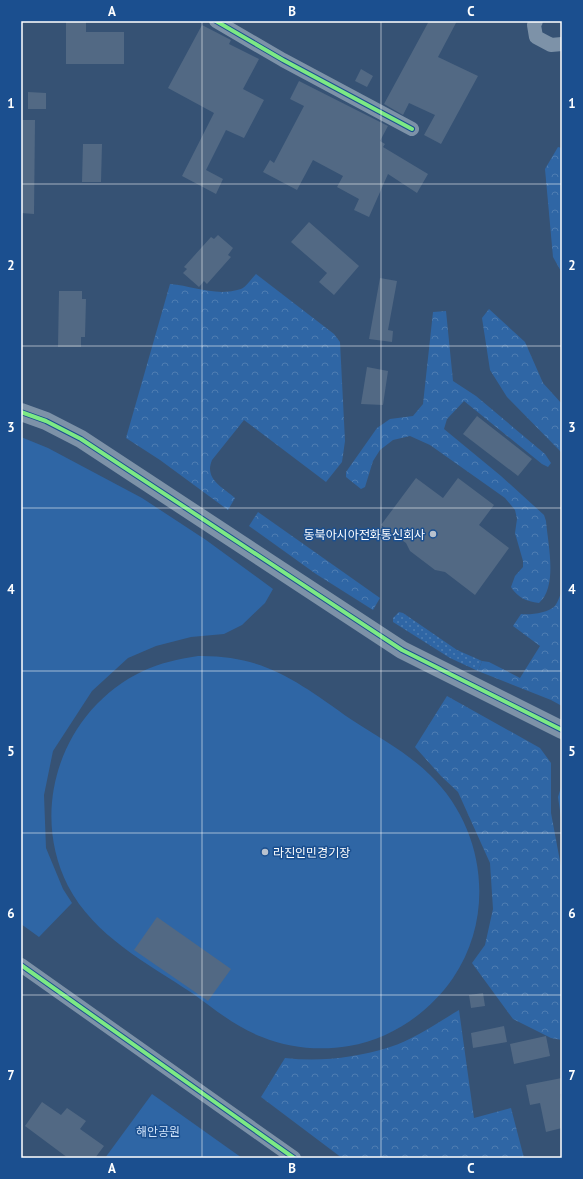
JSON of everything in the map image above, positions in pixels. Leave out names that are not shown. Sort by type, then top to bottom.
[{"type":"street","points":[[216,21],[283,60],[412,129]]},
{"type":"street","points":[[536,21],[534,25],[536,37],[551,45],[562,44]]},
{"type":"street","points":[[21,412],[46,421],[81,439],[402,650],[562,730]]},
{"type":"street","points":[[21,965],[294,1158]]},
{"type":"green space","points":[[558,147],[562,148],[562,273],[553,257],[545,169]]},
{"type":"green space","points":[[256,274],[334,334],[340,342],[345,441],[342,462],[326,482],[244,420],[212,460],[210,467],[212,477],[216,482],[235,498],[228,510],[160,460],[126,438],[170,284],[205,290],[223,292],[232,291],[243,288]]},
{"type":"green space","points":[[489,309],[525,342],[543,383],[562,404],[562,453],[507,397],[490,370],[482,318]]},
{"type":"green space","points":[[446,311],[453,381],[476,396],[545,454],[551,463],[548,467],[542,464],[464,401],[447,419],[444,429],[501,476],[544,515],[550,553],[550,576],[545,596],[539,603],[530,601],[516,594],[511,587],[515,576],[523,567],[523,561],[515,533],[517,519],[515,510],[505,498],[430,445],[410,436],[393,440],[380,450],[373,461],[365,487],[361,489],[346,477],[346,472],[377,428],[390,419],[413,416],[423,404],[433,312]]},
{"type":"green space","points":[[21,437],[48,448],[142,498],[206,540],[273,589],[265,603],[242,625],[224,634],[191,637],[156,646],[128,658],[92,691],[53,751],[44,795],[46,848],[63,889],[72,903],[39,937],[21,924]]},
{"type":"green space","points":[[258,512],[380,598],[373,610],[316,574],[249,526]]},
{"type":"green space","points":[[562,591],[562,706],[551,700],[478,671],[482,661],[489,662],[520,678],[540,646],[513,626],[521,614],[539,613],[555,606]]},
{"type":"green space","points":[[399,612],[403,613],[457,650],[482,661],[478,671],[450,658],[393,622],[393,618]]},
{"type":"green space","name":"라진인민경기장","points":[[198,656],[243,660],[263,666],[298,683],[352,720],[403,752],[430,775],[449,796],[463,820],[473,846],[478,873],[479,900],[475,927],[467,953],[453,978],[433,1002],[421,1013],[394,1031],[365,1043],[338,1048],[305,1048],[272,1041],[252,1033],[123,947],[92,920],[79,904],[68,886],[56,856],[52,824],[53,793],[60,763],[74,735],[92,710],[115,688],[149,668],[183,658]]},
{"type":"green space","points":[[447,696],[540,748],[551,763],[551,813],[562,872],[562,1040],[551,1038],[513,1019],[472,963],[485,945],[493,909],[490,863],[458,792],[441,776],[415,747]]},
{"type":"green space","points":[[562,784],[562,824],[558,797]]},
{"type":"green space","points":[[459,1010],[474,1118],[511,1108],[524,1158],[342,1158],[261,1097],[285,1058],[311,1060],[338,1058],[377,1051],[408,1040]]},
{"type":"green space","name":"해안공원","points":[[152,1094],[242,1158],[105,1158]]},
{"type":"building","points":[[66,21],[86,21],[86,32],[124,32],[124,64],[66,64]]},
{"type":"building","points":[[429,21],[457,21],[438,57],[478,76],[441,144],[424,135],[435,115],[409,103],[403,115],[384,104]]},
{"type":"building","points":[[202,25],[231,40],[229,44],[259,59],[243,89],[264,100],[244,138],[226,130],[206,170],[223,179],[216,194],[182,176],[214,113],[168,88]]},
{"type":"building","points":[[361,69],[373,76],[367,87],[355,81]]},
{"type":"building","points":[[299,81],[388,126],[380,141],[385,144],[383,147],[428,174],[417,193],[388,174],[369,217],[354,210],[359,199],[337,187],[343,176],[313,160],[297,190],[263,172],[270,160],[274,163],[304,106],[290,99]]},
{"type":"building","points":[[28,92],[46,93],[46,109],[28,109]]},
{"type":"building","points":[[21,120],[35,120],[34,214],[21,213]]},
{"type":"building","points":[[83,144],[102,144],[101,182],[82,182]]},
{"type":"building","points":[[309,222],[359,266],[334,295],[319,282],[327,273],[291,242]]},
{"type":"building","points":[[218,235],[233,248],[228,255],[231,257],[207,284],[204,281],[199,287],[183,273],[187,269],[184,267],[211,237],[214,239]]},
{"type":"building","points":[[380,278],[397,281],[388,330],[393,331],[392,342],[369,339]]},
{"type":"building","points":[[59,291],[82,291],[82,299],[86,299],[85,337],[81,337],[81,347],[58,347]]},
{"type":"building","points":[[367,367],[388,371],[383,405],[361,404]]},
{"type":"building","points":[[477,416],[532,459],[518,476],[463,434]]},
{"type":"building","name":"동북아시아전화통신회사","points":[[416,478],[443,498],[458,478],[494,505],[479,525],[509,548],[475,595],[445,572],[435,570],[410,551],[406,543],[381,525]]},
{"type":"building","points":[[157,917],[231,969],[208,1001],[134,950]]},
{"type":"building","points":[[483,993],[485,1006],[471,1008],[469,995]]},
{"type":"building","points":[[504,1026],[507,1042],[473,1048],[471,1033]]},
{"type":"building","points":[[546,1036],[550,1056],[514,1064],[510,1044]]},
{"type":"building","points":[[562,1078],[562,1094],[560,1094],[562,1105],[562,1128],[546,1132],[540,1103],[530,1105],[526,1085]]},
{"type":"building","points":[[42,1102],[61,1115],[67,1108],[86,1121],[80,1129],[104,1146],[95,1158],[68,1158],[25,1126]]},
{"type":"cycle path","points":[[216,21],[283,60],[412,129]]},
{"type":"cycle path","points":[[21,412],[46,421],[81,439],[402,650],[562,730]]},
{"type":"cycle path","points":[[21,965],[294,1158]]},
{"type":"place","name":"동북아시아전화통신회사","points":[[433,534]]},
{"type":"place","name":"라진인민경기장","points":[[265,852]]}]
